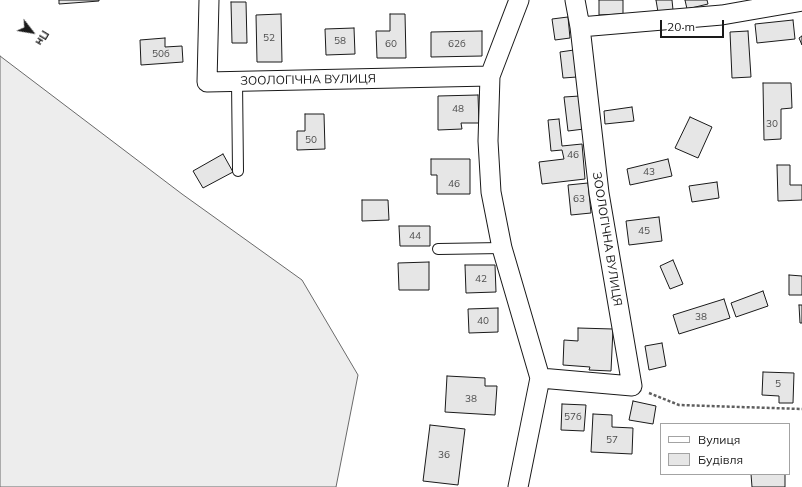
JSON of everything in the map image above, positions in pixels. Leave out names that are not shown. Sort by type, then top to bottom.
[{"type":"street","name":"ЗООЛОГІЧНА ВУЛИЦЯ","points":[[209,0],[207,82],[490,76]]},
{"type":"street","points":[[518,487],[540,378],[502,248],[491,192],[488,141],[490,76],[519,0]]},
{"type":"street","name":"ЗООЛОГІЧНА ВУЛИЦЯ","points":[[575,0],[580,27],[598,193],[632,386]]},
{"type":"street","points":[[580,27],[722,15],[802,1]]},
{"type":"street","points":[[540,378],[632,386]]},
{"type":"lane","points":[[237,81],[238,171]]},
{"type":"lane","points":[[438,249],[502,248]]},
{"type":"path","points":[[632,386],[679,405],[802,409]]},
{"type":"shaded area","points":[[0,56],[182,194],[302,280],[358,375],[336,487],[0,487]]},
{"type":"building","points":[[59,0],[99,0],[99,1],[59,4]]},
{"type":"building","points":[[599,0],[623,0],[623,14],[599,15]]},
{"type":"building","points":[[656,0],[672,0],[673,10],[658,12]]},
{"type":"building","points":[[685,0],[707,0],[708,4],[687,9]]},
{"type":"building","points":[[231,2],[246,2],[247,43],[232,43]]},
{"type":"building","points":[[281,14],[282,62],[257,62],[256,15]]},
{"type":"building","points":[[390,14],[405,14],[406,58],[377,58],[376,31],[390,31]]},
{"type":"building","points":[[568,17],[570,38],[555,40],[552,19]]},
{"type":"building","points":[[793,20],[795,39],[757,43],[755,24]]},
{"type":"building","points":[[354,28],[355,54],[326,55],[325,29]]},
{"type":"building","points":[[482,31],[482,56],[431,57],[431,32]]},
{"type":"building","points":[[748,31],[751,77],[732,78],[730,32]]},
{"type":"building","points":[[802,36],[802,45],[799,38]]},
{"type":"building","points":[[165,38],[165,47],[182,46],[183,62],[141,65],[140,40]]},
{"type":"building","points":[[574,50],[577,77],[563,78],[560,52]]},
{"type":"building","points":[[763,83],[791,83],[792,108],[781,109],[781,139],[764,140]]},
{"type":"building","points":[[478,95],[479,123],[461,123],[462,129],[438,130],[438,96]]},
{"type":"building","points":[[580,96],[584,129],[568,131],[564,97]]},
{"type":"building","points":[[632,107],[634,121],[605,124],[604,111]]},
{"type":"building","points":[[305,114],[324,114],[325,149],[297,150],[297,131],[305,131]]},
{"type":"building","points":[[690,117],[712,127],[698,158],[675,148]]},
{"type":"building","points":[[559,119],[562,146],[582,144],[585,179],[542,184],[539,162],[564,159],[562,150],[551,151],[548,120]]},
{"type":"building","points":[[223,154],[233,172],[203,188],[193,171]]},
{"type":"building","points":[[431,159],[470,159],[470,194],[437,194],[437,175],[431,175]]},
{"type":"building","points":[[668,159],[672,176],[630,185],[627,169]]},
{"type":"building","points":[[777,165],[790,165],[790,185],[802,185],[802,200],[778,201]]},
{"type":"building","points":[[717,182],[719,198],[692,202],[689,186]]},
{"type":"building","points":[[588,183],[591,213],[571,215],[568,185]]},
{"type":"building","points":[[362,200],[388,200],[389,220],[362,221]]},
{"type":"building","points":[[659,217],[662,241],[629,245],[626,221]]},
{"type":"building","points":[[399,226],[430,226],[430,246],[400,246]]},
{"type":"building","points":[[673,260],[683,284],[670,289],[660,266]]},
{"type":"building","points":[[429,262],[429,290],[399,290],[398,263]]},
{"type":"building","points":[[465,265],[495,265],[496,292],[466,293]]},
{"type":"building","points":[[789,275],[802,276],[802,295],[789,295]]},
{"type":"building","points":[[763,291],[768,306],[736,317],[731,303]]},
{"type":"building","points":[[724,299],[730,318],[679,334],[673,315]]},
{"type":"building","points":[[799,305],[802,305],[802,323],[800,323]]},
{"type":"building","points":[[498,308],[498,332],[469,333],[468,309]]},
{"type":"building","points":[[578,328],[613,329],[611,371],[589,370],[590,367],[563,365],[564,340],[578,341]]},
{"type":"building","points":[[662,343],[666,366],[649,370],[645,346]]},
{"type":"building","points":[[763,372],[794,373],[793,403],[779,403],[779,396],[762,395]]},
{"type":"building","points":[[447,376],[485,378],[485,386],[497,386],[495,415],[445,412]]},
{"type":"building","points":[[633,401],[656,406],[653,424],[629,420]]},
{"type":"building","points":[[562,404],[586,405],[584,431],[561,430]]},
{"type":"building","points":[[593,414],[612,415],[612,427],[633,428],[632,454],[591,452]]},
{"type":"building","points":[[430,425],[465,429],[458,485],[423,481]]},
{"type":"building","points":[[751,475],[785,475],[785,487],[752,487]]}]
